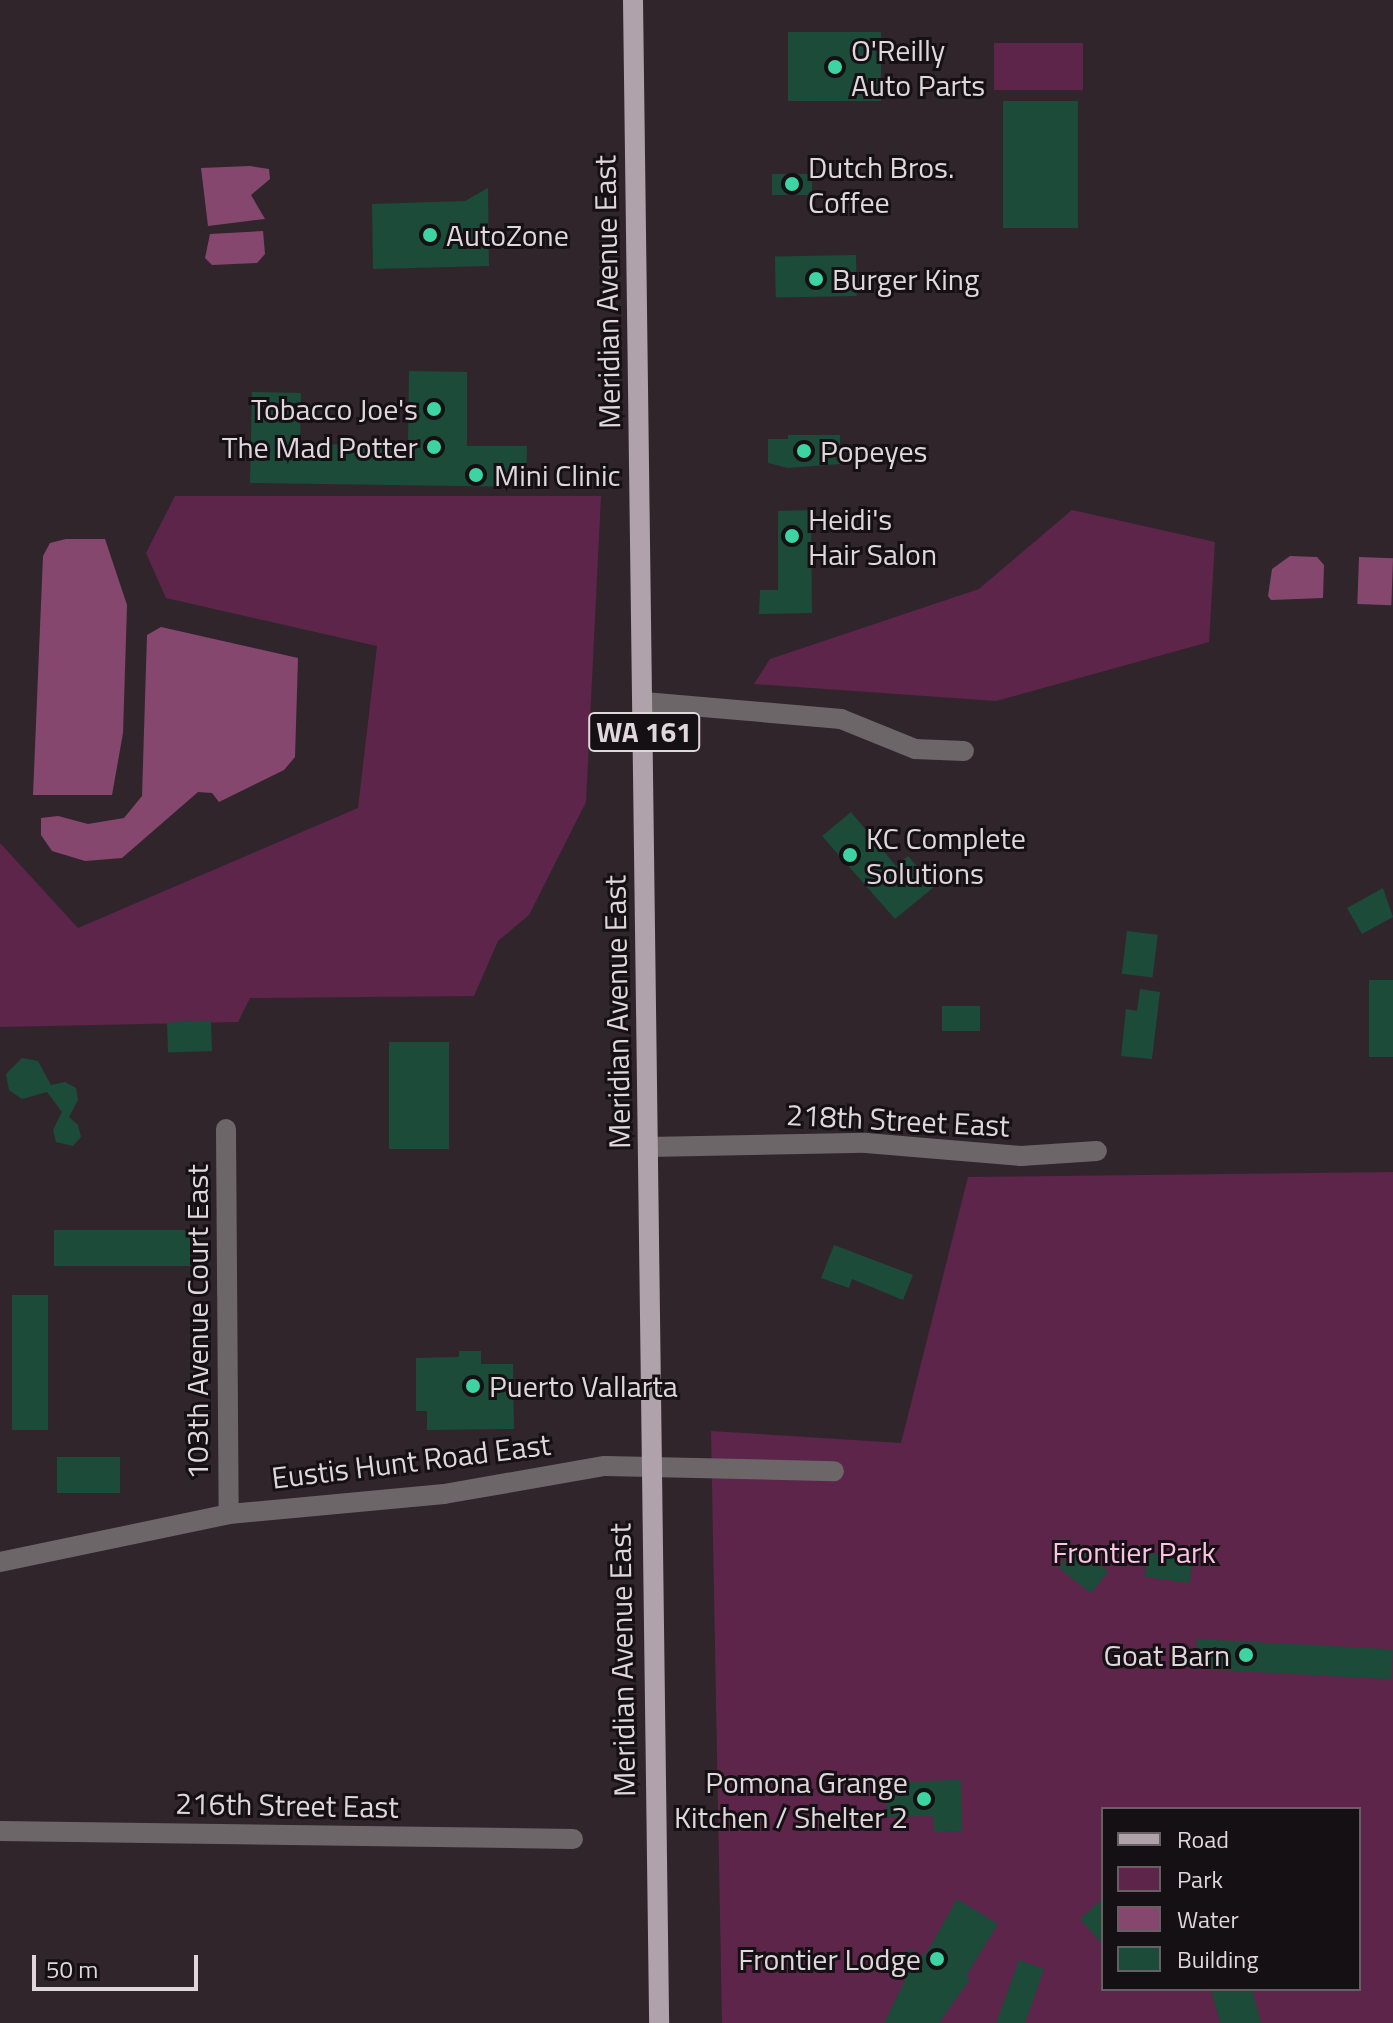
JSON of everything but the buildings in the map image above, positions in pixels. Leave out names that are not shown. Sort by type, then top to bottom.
[{"type":"main road","name":"Meridian Avenue East","points":[[633,0],[659,2023]]},
{"type":"street","points":[[644,702],[814,714],[867,727],[915,749],[964,751]]},
{"type":"street","name":"103th Avenue Court East","points":[[226,1129],[229,1514]]},
{"type":"street","name":"218th Street East","points":[[648,1147],[866,1143],[1021,1156],[1097,1151]]},
{"type":"street","name":"Eustis Hunt Road East","points":[[0,1562],[229,1514],[444,1494],[573,1471],[650,1465],[834,1471]]},
{"type":"street","name":"216th Street East","points":[[0,1831],[573,1839]]},
{"type":"green space","points":[[994,43],[1083,43],[1083,90],[994,90]]},
{"type":"green space","points":[[175,496],[601,496],[586,802],[529,915],[498,941],[474,996],[250,998],[238,1022],[0,1027],[0,843],[78,928],[358,808],[377,646],[166,598],[146,553]]},
{"type":"green space","points":[[1072,510],[1215,542],[1209,642],[996,701],[754,684],[770,659],[979,589]]},
{"type":"green space","name":"Frontier Park","points":[[1393,1172],[1393,2023],[722,2023],[711,1431],[901,1443],[968,1177]]},
{"type":"water","points":[[250,166],[269,169],[270,179],[251,195],[265,219],[208,226],[201,168]]},
{"type":"water","points":[[263,231],[265,254],[257,263],[212,265],[205,258],[210,234]]},
{"type":"water","points":[[66,539],[105,539],[127,605],[123,733],[112,795],[33,795],[43,556],[50,543]]},
{"type":"water","points":[[1290,556],[1317,557],[1324,565],[1323,598],[1271,600],[1268,596],[1272,569]]},
{"type":"water","points":[[1359,557],[1393,558],[1391,605],[1357,604]]},
{"type":"water","points":[[161,627],[298,658],[295,757],[284,770],[219,802],[212,793],[198,792],[122,858],[85,861],[52,851],[41,835],[41,818],[58,816],[88,824],[124,818],[142,796],[147,635]]},
{"type":"place","name":"O'Reilly Auto Parts","points":[[835,67]]},
{"type":"place","name":"Dutch Bros. Coffee","points":[[792,184]]},
{"type":"place","name":"AutoZone","points":[[430,235]]},
{"type":"place","name":"Burger King","points":[[816,279]]},
{"type":"place","name":"Tobacco Joe's","points":[[434,409]]},
{"type":"place","name":"The Mad Potter","points":[[434,447]]},
{"type":"place","name":"Popeyes","points":[[804,451]]},
{"type":"place","name":"Mini Clinic","points":[[476,475]]},
{"type":"place","name":"Heidi's Hair Salon","points":[[792,536]]},
{"type":"place","name":"KC Complete Solutions","points":[[850,855]]},
{"type":"place","name":"Puerto Vallarta","points":[[473,1386]]},
{"type":"place","name":"Goat Barn","points":[[1246,1655]]},
{"type":"place","name":"Pomona Grange Kitchen / Shelter 2","points":[[924,1799]]},
{"type":"place","name":"Frontier Lodge","points":[[937,1959]]}]
